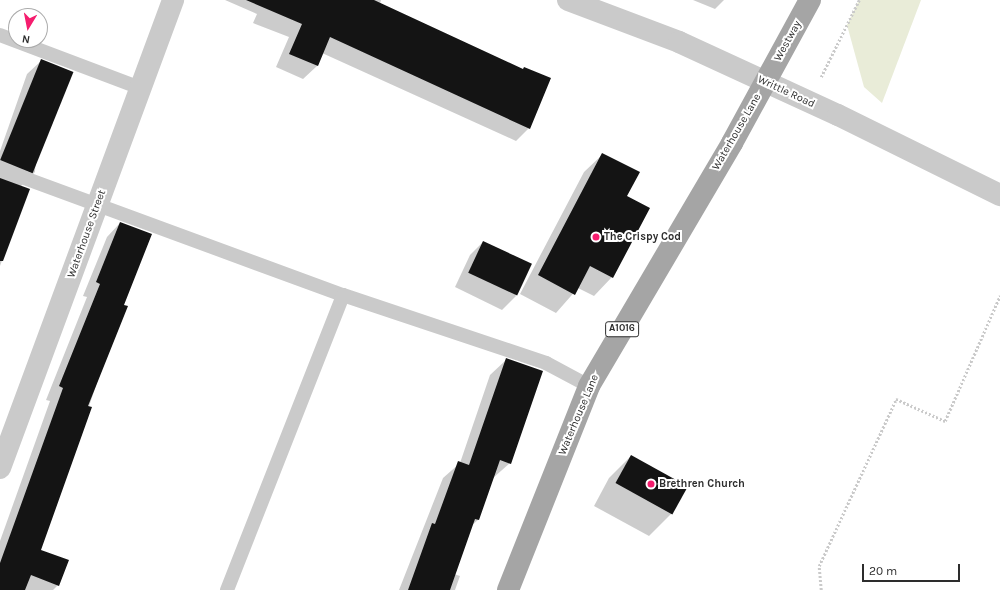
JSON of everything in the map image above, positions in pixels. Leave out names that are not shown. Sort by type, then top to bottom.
[{"type":"main road","name":"Westway","points":[[766,83],[810,0]]},
{"type":"main road","name":"Waterhouse Lane","points":[[508,590],[589,386],[766,83]]},
{"type":"street","name":"Waterhouse Street","points":[[0,468],[173,0]]},
{"type":"street","name":"Writtle Road","points":[[568,0],[678,42],[1000,195]]},
{"type":"lane","points":[[0,35],[140,88]]},
{"type":"lane","points":[[0,169],[343,295],[546,363],[589,386]]},
{"type":"lane","points":[[227,590],[343,295]]},
{"type":"path","points":[[809,103],[859,0]]},
{"type":"path","points":[[821,590],[819,566],[896,399],[945,421],[1000,296]]},
{"type":"green space","points":[[859,0],[921,0],[882,103],[864,87],[847,25]]},
{"type":"building","points":[[246,0],[374,0],[523,69],[524,67],[551,78],[530,129],[330,37],[318,66],[289,54],[302,24]]},
{"type":"building","points":[[41,59],[73,72],[33,173],[0,160]]},
{"type":"building","name":"The Crispy Cod","points":[[602,153],[640,172],[627,196],[650,208],[613,278],[590,266],[575,295],[538,275]]},
{"type":"building","points":[[0,178],[30,189],[3,261],[0,261]]},
{"type":"building","points":[[120,222],[152,234],[124,305],[128,306],[88,406],[92,407],[41,550],[69,560],[59,586],[31,575],[25,590],[0,590],[0,563],[63,388],[59,386],[100,284],[96,282]]},
{"type":"building","points":[[483,241],[532,264],[517,296],[468,273]]},
{"type":"building","points":[[506,358],[543,371],[511,464],[500,460],[479,520],[475,519],[450,590],[408,590],[432,523],[435,524],[458,461],[469,465]]},
{"type":"building","name":"Brethren Church","points":[[631,455],[688,487],[672,515],[615,483]]},
{"type":"place","name":"The Crispy Cod","points":[[596,237]]},
{"type":"place","name":"Brethren Church","points":[[651,484]]}]
